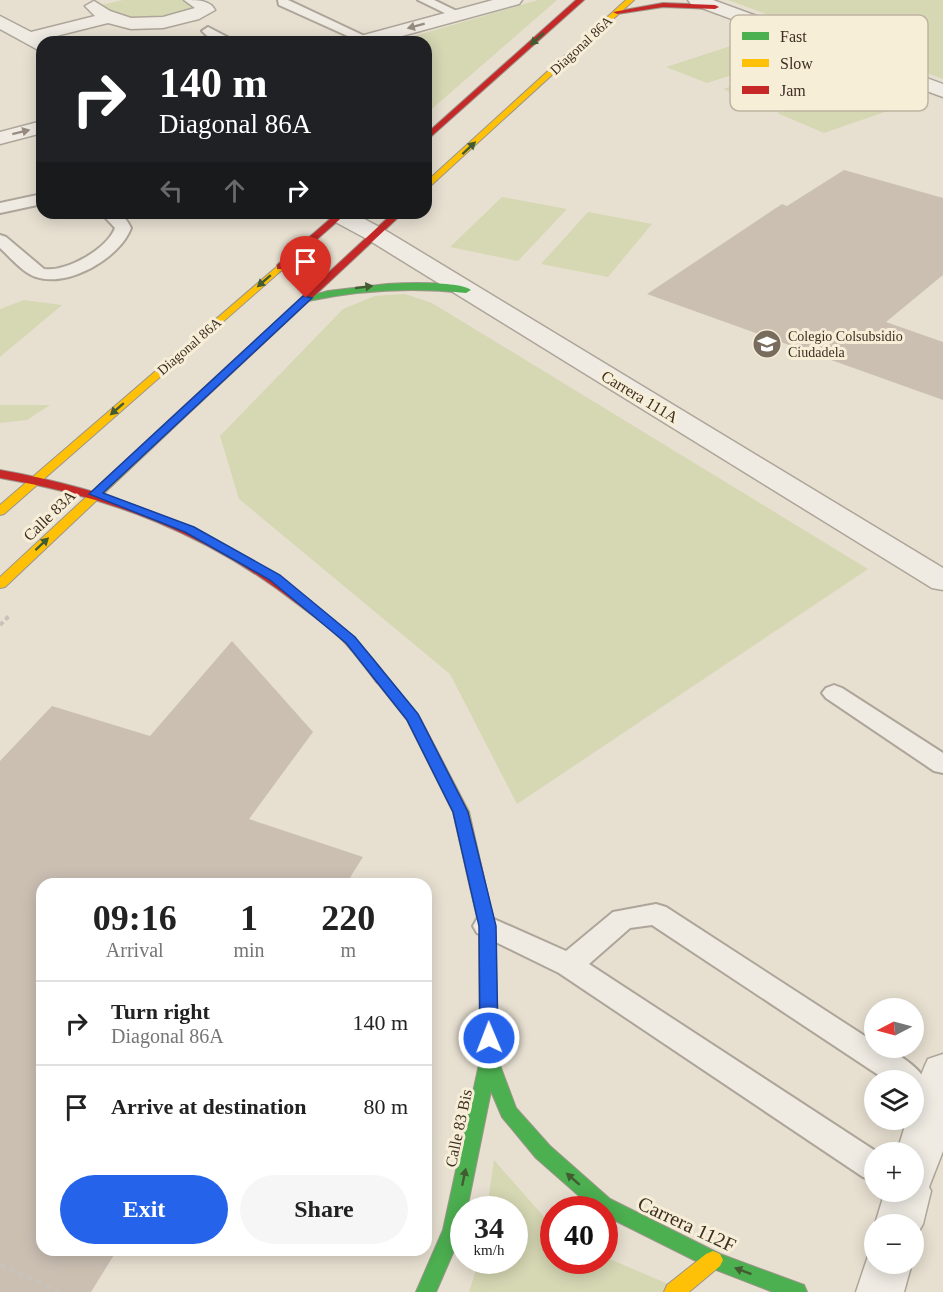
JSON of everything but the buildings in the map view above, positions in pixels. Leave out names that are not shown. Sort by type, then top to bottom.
[{"type":"street","points":[[49,36],[114,9],[128,26],[142,26],[206,10],[205,6],[193,0]]},
{"type":"street","points":[[381,36],[513,0]]},
{"type":"street","points":[[432,133],[580,0]]},
{"type":"street","name":"Diagonal 86A","points":[[432,182],[630,0]]},
{"type":"street","points":[[697,0],[737,15]]},
{"type":"street","points":[[617,12],[663,5],[715,7]]},
{"type":"street","points":[[0,21],[35,42]]},
{"type":"street","points":[[928,85],[943,91]]},
{"type":"street","points":[[0,138],[36,129]]},
{"type":"street","name":"Diagonal 86A","points":[[36,479],[333,219]]},
{"type":"street","name":"Carrera 111A","points":[[348,219],[943,581]]},
{"type":"street","points":[[95,494],[391,219]]},
{"type":"street","points":[[306,298],[345,289],[385,284],[427,285],[466,290]]},
{"type":"street","name":"Calle 83 Bis","points":[[0,474],[36,479],[95,494],[189,529],[275,578],[350,640],[413,718],[461,812],[487,926],[489,1060],[453,1230],[426,1292]]},
{"type":"street","points":[[0,511],[36,479]]},
{"type":"street","name":"Calle 83A","points":[[0,584],[95,494]]},
{"type":"street","name":"Carrera 112F","points":[[489,1060],[508,1112],[543,1152],[603,1205],[713,1260],[798,1292]]},
{"type":"street","points":[[918,1142],[926,1083]]},
{"type":"street","points":[[674,1292],[713,1260]]},
{"type":"street","points":[[880,1292],[885,1274]]},
{"type":"lane","points":[[424,0],[459,15]]},
{"type":"lane","points":[[283,2],[353,36]]},
{"type":"lane","points":[[207,31],[216,36]]},
{"type":"lane","points":[[0,208],[36,200]]},
{"type":"lane","points":[[0,240],[39,273],[53,275],[74,271],[118,241],[123,228],[117,219]]},
{"type":"lane","points":[[834,693],[943,765]]},
{"type":"lane","points":[[569,965],[623,919],[656,914],[926,1083]]},
{"type":"lane","points":[[487,926],[569,965],[864,1160]]},
{"type":"path","points":[[0,1264],[59,1292]]},
{"type":"green space","points":[[123,0],[188,0],[201,7],[130,24],[97,6]]},
{"type":"green space","points":[[538,0],[557,0],[432,109],[432,36],[415,36]]},
{"type":"green space","points":[[728,0],[943,0],[943,79],[928,73],[928,15],[769,15]]},
{"type":"green space","points":[[730,46],[730,76],[707,83],[666,67]]},
{"type":"green space","points":[[783,111],[888,111],[824,133],[777,113]]},
{"type":"green space","points":[[502,197],[567,209],[518,261],[450,247]]},
{"type":"green space","points":[[588,212],[652,224],[608,277],[541,264]]},
{"type":"green space","points":[[405,294],[432,303],[868,569],[517,804],[450,674],[239,499],[220,436],[343,309],[375,296]]},
{"type":"green space","points":[[24,300],[62,305],[0,357],[0,309]]},
{"type":"green space","points":[[0,405],[50,405],[27,420],[0,423]]},
{"type":"green space","points":[[494,1160],[526,1196],[489,1196]]},
{"type":"green space","points":[[528,1199],[540,1212],[540,1274],[618,1274],[618,1263],[687,1292],[469,1292],[475,1274],[528,1274]]},
{"type":"traffic: fast","points":[[308,298],[347,291],[406,286],[466,290]]},
{"type":"traffic: fast","points":[[426,1292],[453,1230],[489,1060],[487,926],[478,887]]},
{"type":"traffic: fast","points":[[489,1060],[508,1112],[543,1152],[603,1205],[713,1260],[797,1292]]},
{"type":"traffic: slow","points":[[432,182],[630,0]]},
{"type":"traffic: slow","points":[[0,511],[280,267]]},
{"type":"traffic: slow","points":[[0,584],[185,411]]},
{"type":"traffic: slow","points":[[382,680],[413,718],[461,812],[478,887]]},
{"type":"traffic: slow","points":[[674,1292],[713,1260]]},
{"type":"traffic: jam","points":[[432,133],[580,0]]},
{"type":"traffic: jam","points":[[617,12],[663,5],[715,7]]},
{"type":"traffic: jam","points":[[280,267],[335,219]]},
{"type":"traffic: jam","points":[[185,411],[392,219]]},
{"type":"traffic: jam","points":[[0,474],[43,481],[86,492],[127,505],[206,539],[280,585],[333,626],[351,641],[382,680]]},
{"type":"place","name":"Colegio Colsubsidio Ciudadela","points":[[767,344]]},
{"type":"route","points":[[306,298],[95,494],[189,529],[275,578],[350,640],[413,718],[461,812],[487,926],[489,1038]]}]
